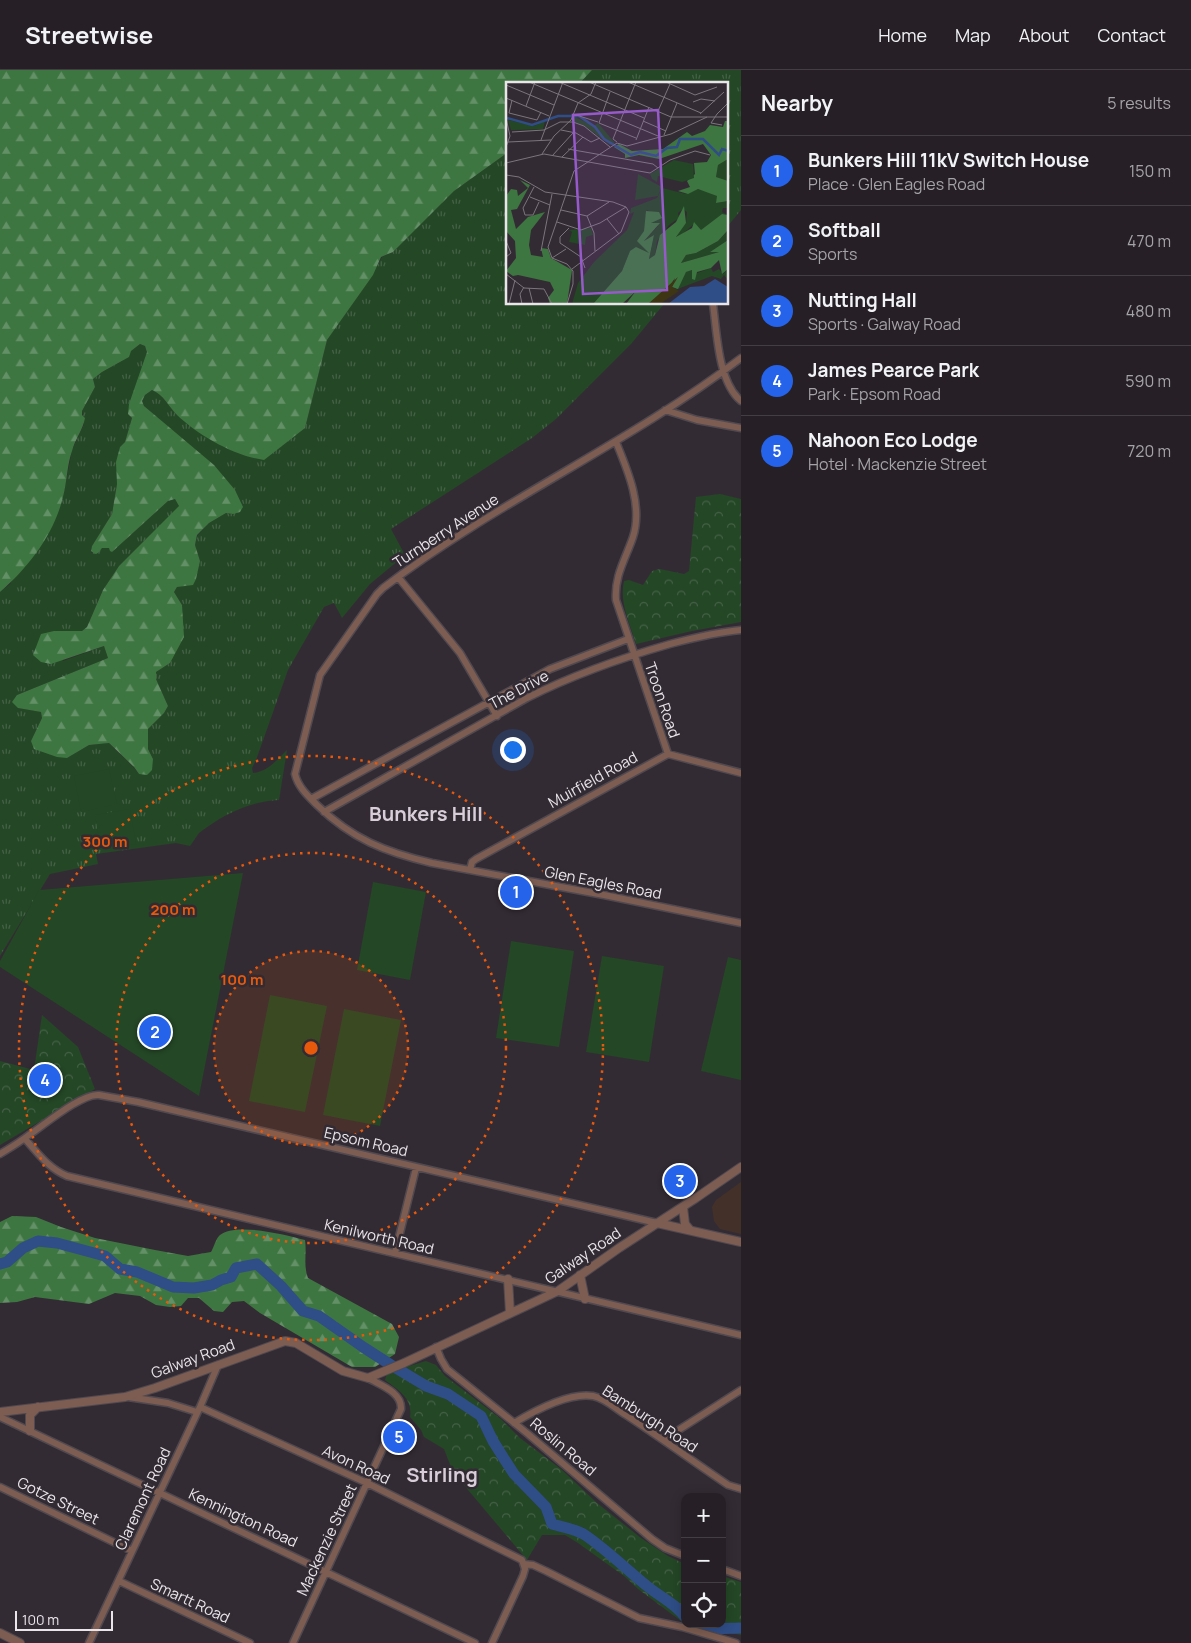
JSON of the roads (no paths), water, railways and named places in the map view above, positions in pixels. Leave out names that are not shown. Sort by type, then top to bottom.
[{"type":"street","points":[[713,305],[723,372],[732,392],[741,402]]},
{"type":"street","name":"Turnberry Avenue","points":[[324,812],[300,787],[295,774],[320,675],[377,594],[456,536],[616,442],[723,372],[741,358]]},
{"type":"street","points":[[666,410],[697,420],[741,428]]},
{"type":"street","name":"Troon Road","points":[[616,442],[633,490],[636,518],[633,537],[616,579],[615,592],[620,616],[668,754]]},
{"type":"street","points":[[398,577],[460,653],[497,716]]},
{"type":"street","name":"The Drive","points":[[324,812],[527,698],[556,684],[634,654],[696,637],[741,630]]},
{"type":"street","name":"The Drive","points":[[311,799],[550,669],[628,639]]},
{"type":"street","points":[[668,754],[741,773]]},
{"type":"street","name":"Muirfield Road","points":[[470,870],[472,862],[476,859],[668,754]]},
{"type":"street","name":"Glen Eagles Road","points":[[324,812],[352,833],[377,846],[406,857],[741,923]]},
{"type":"street","name":"Epsom Road","points":[[0,1154],[67,1108],[93,1094],[138,1102],[656,1224],[741,1242]]},
{"type":"street","name":"Kenilworth Road","points":[[25,1138],[48,1165],[67,1176],[741,1335]]},
{"type":"street","name":"Galway Road","points":[[0,1412],[125,1397],[156,1388],[279,1342],[289,1341],[296,1343],[343,1370],[368,1378],[558,1292],[580,1275],[741,1167]]},
{"type":"street","points":[[395,1253],[416,1168]]},
{"type":"street","points":[[682,1207],[685,1224],[691,1230]]},
{"type":"street","points":[[580,1275],[585,1299]]},
{"type":"street","points":[[508,1279],[510,1313]]},
{"type":"street","name":"Roslin Road","points":[[436,1347],[447,1369],[652,1539],[665,1548],[681,1554]]},
{"type":"street","name":"Claremont Road","points":[[90,1643],[199,1410],[218,1365]]},
{"type":"street","name":"Mackenzie Street","points":[[293,1643],[400,1413],[401,1405],[398,1397],[368,1378]]},
{"type":"street","points":[[663,1440],[741,1390]]},
{"type":"street","name":"Bamburgh Road","points":[[514,1423],[546,1405],[572,1398],[595,1396],[728,1485],[741,1489]]},
{"type":"street","name":"Avon Road","points":[[125,1397],[168,1403],[199,1410],[367,1484],[516,1556],[522,1560],[524,1567],[533,1565],[639,1618],[736,1643]]},
{"type":"street","points":[[30,1431],[30,1416],[38,1407]]},
{"type":"street","name":"Kennington Road","points":[[0,1417],[475,1643]]},
{"type":"street","name":"Gotze Street","points":[[0,1487],[132,1551]]},
{"type":"street","points":[[492,1643],[521,1582],[524,1567]]},
{"type":"street","points":[[726,1570],[741,1576]]},
{"type":"street","name":"Smartt Road","points":[[119,1581],[250,1643]]},
{"type":"street","points":[[0,1633],[20,1643]]},
{"type":"waterway","points":[[0,1264],[7,1262],[23,1248],[38,1241],[57,1243],[105,1256],[120,1269],[137,1272],[173,1287],[194,1288],[212,1285],[231,1277],[236,1268],[257,1264],[281,1286],[303,1311],[319,1316],[391,1365],[426,1386],[448,1394],[481,1416],[493,1441],[514,1474],[546,1507],[552,1524],[585,1535],[681,1612]]},
{"type":"waterway","points":[[707,1628],[741,1628]]},
{"type":"place","name":"Bunkers Hill 11kV Switch House","points":[[516,892]]},
{"type":"place","name":"Softball","points":[[155,1032]]},
{"type":"place","name":"James Pearce Park","points":[[45,1080]]},
{"type":"place","name":"Nutting Hall","points":[[680,1181]]},
{"type":"place","name":"Nahoon Eco Lodge","points":[[399,1437]]},
{"type":"district","name":"Bunkers Hill","points":[[426,814]]},
{"type":"district","name":"Stirling","points":[[442,1475]]}]
